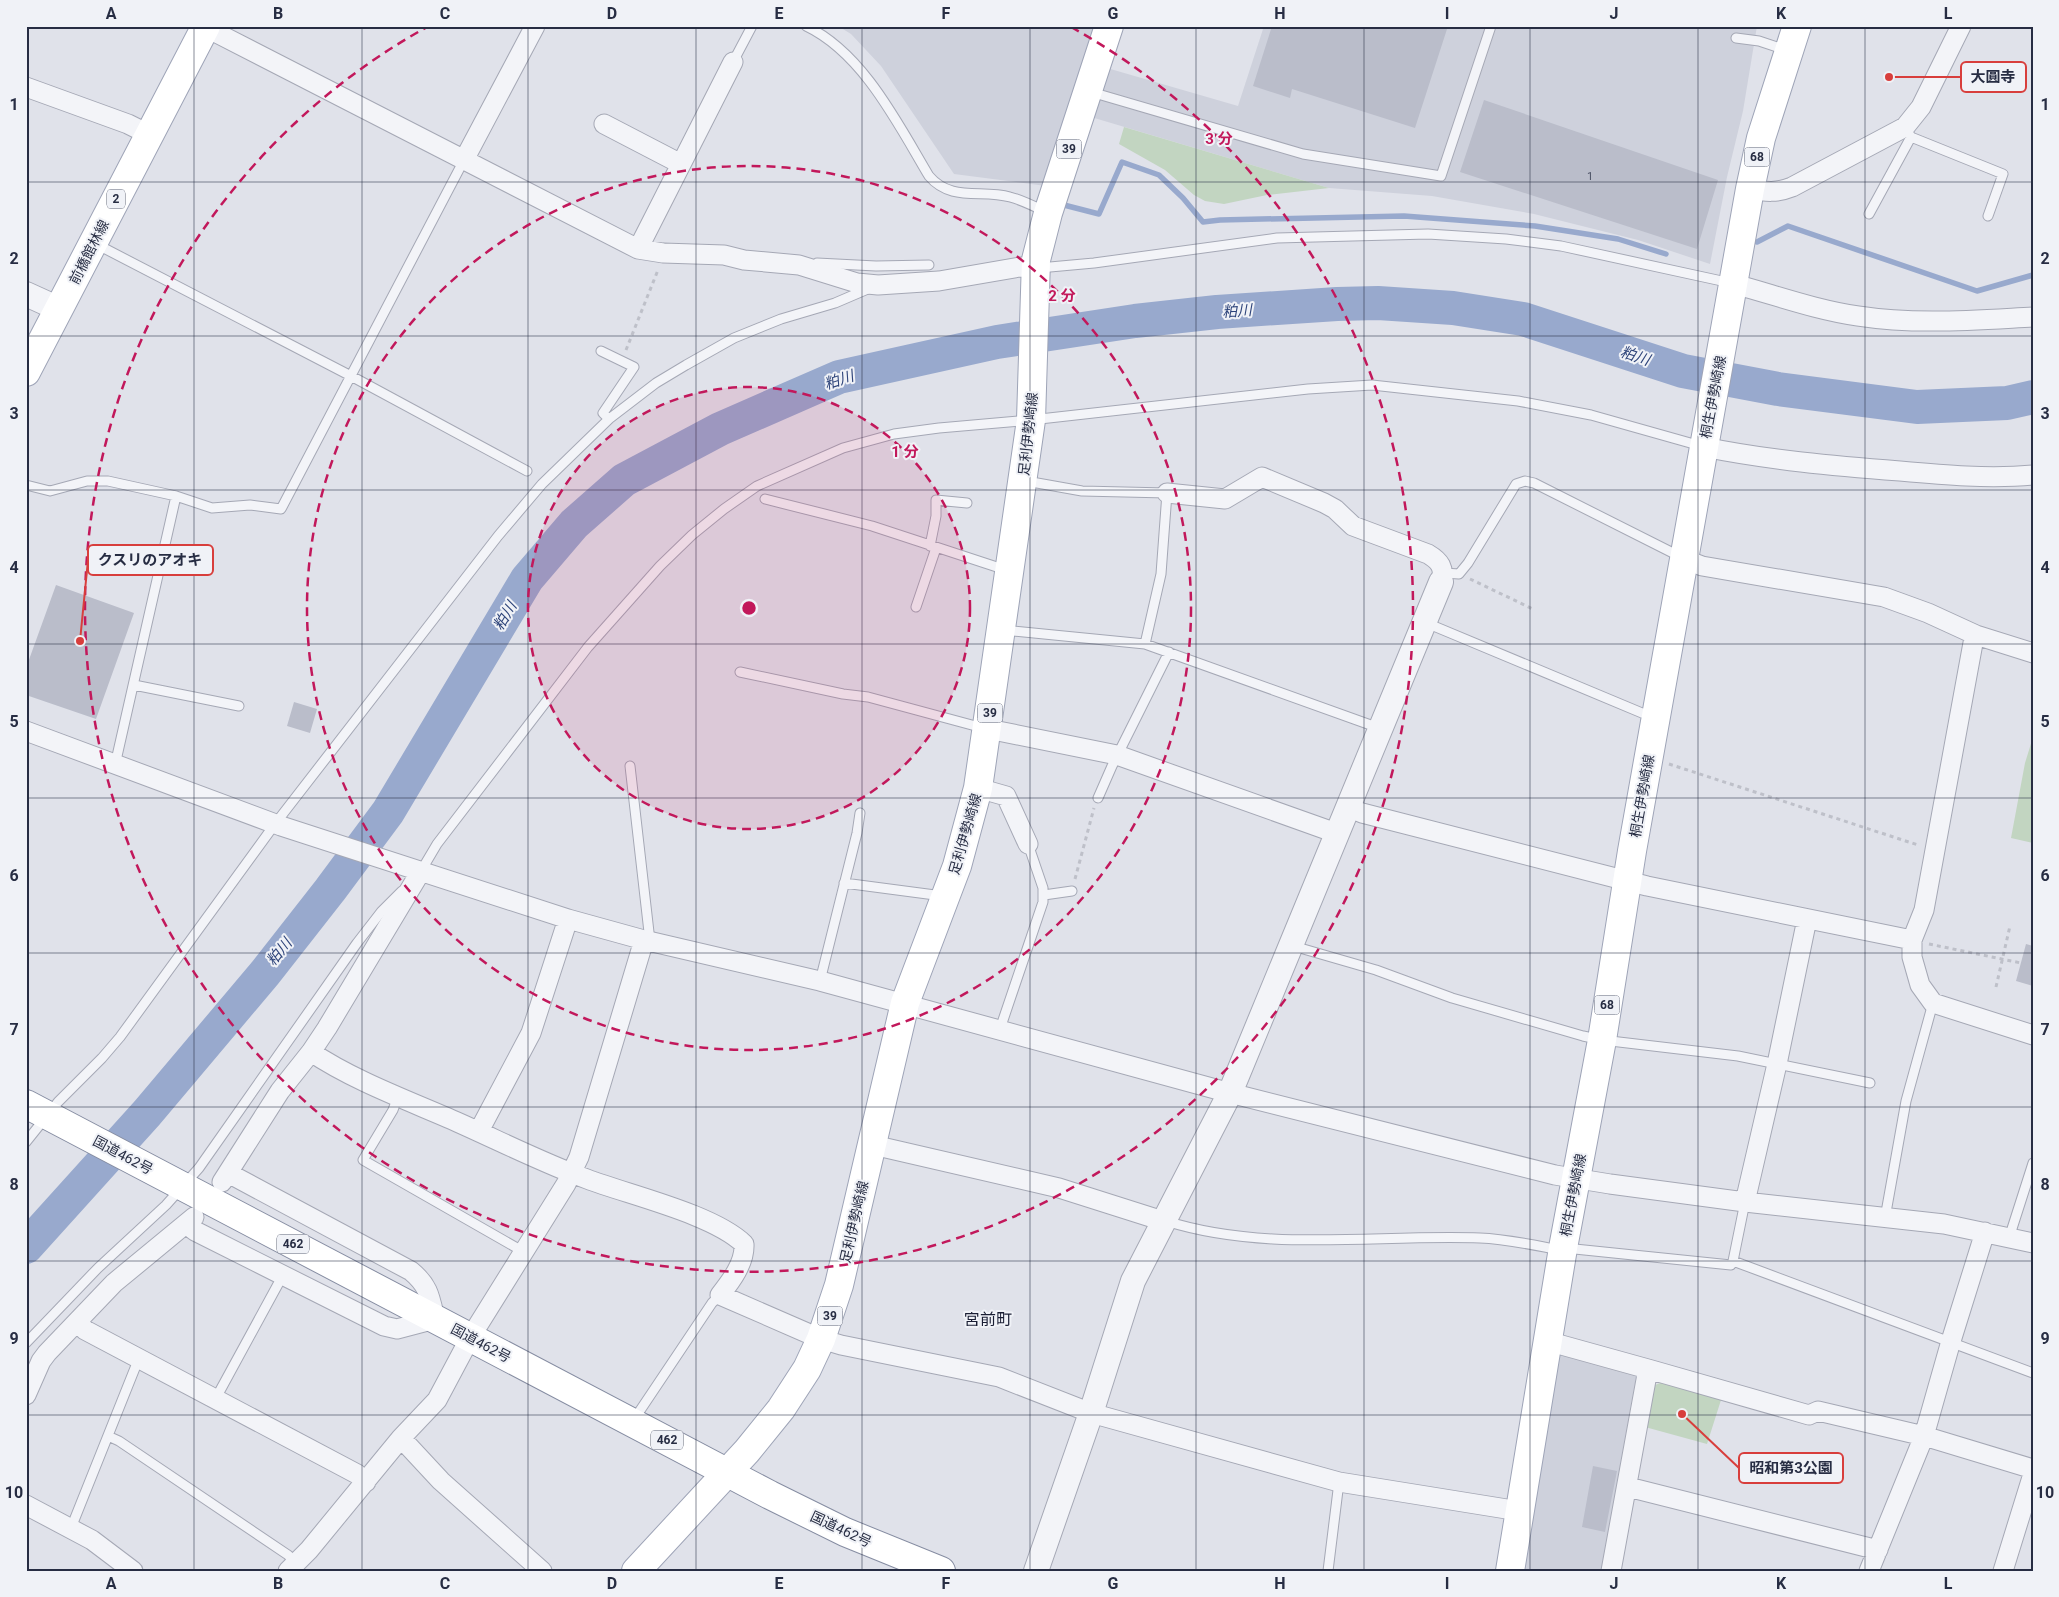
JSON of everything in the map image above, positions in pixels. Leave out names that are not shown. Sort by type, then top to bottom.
[{"type":"main road","name":"足利伊勢崎線","points":[[636,1571],[727,1472],[781,1409],[807,1369],[821,1339],[839,1285],[905,1003],[964,843],[978,788],[1011,572],[1031,417],[1035,271],[1038,248],[1109,26]]},
{"type":"main road","name":"桐生伊勢崎線","points":[[1510,1571],[1562,1249],[1602,1040],[1656,716],[1750,189],[1761,138],[1797,26]]},
{"type":"main road","name":"前橋館林線","points":[[26,372],[206,27]]},
{"type":"main road","name":"国道462号","points":[[41,1112],[727,1472],[845,1532],[941,1571]]},
{"type":"street","points":[[464,160],[535,26]]},
{"type":"street","points":[[1750,189],[1769,192],[1781,191],[1908,132],[1961,26]]},
{"type":"street","points":[[206,27],[638,249],[664,253],[724,255],[744,260],[799,266],[857,283],[878,284],[939,281],[1020,267],[1035,271]]},
{"type":"street","points":[[638,249],[733,62]]},
{"type":"street","points":[[26,87],[128,124],[150,135]]},
{"type":"street","points":[[604,124],[681,164]]},
{"type":"street","points":[[1733,288],[1816,308],[1881,319],[1970,320],[2033,317]]},
{"type":"street","points":[[26,294],[59,309]]},
{"type":"street","points":[[1704,443],[1735,453],[1808,463],[1946,475],[2033,476]]},
{"type":"street","points":[[1036,1571],[1091,1413],[1133,1282],[1163,1220],[1230,1093],[1346,807],[1424,622],[1448,576],[1436,559],[1428,554],[1353,526],[1335,509],[1324,503],[1262,477],[1225,499],[1167,493]]},
{"type":"street","points":[[1684,558],[1702,566],[1884,597],[1928,613],[1976,635],[2033,653]]},
{"type":"street","points":[[1976,635],[1972,643],[1924,910],[1912,940],[1912,957],[1920,985],[1933,1003],[2033,1035]]},
{"type":"street","points":[[988,729],[1117,755],[1336,833]]},
{"type":"street","points":[[26,731],[278,825],[417,872],[568,919],[647,941],[820,981],[905,1003],[1230,1093],[1576,1178],[1745,1202],[1944,1224],[2033,1243]]},
{"type":"street","points":[[978,788],[1006,796],[1028,844]]},
{"type":"street","points":[[1346,807],[1362,813],[1628,880],[1912,940]]},
{"type":"street","points":[[26,1395],[43,1359],[77,1322],[114,1283],[190,1220],[195,1230],[384,1326],[397,1329],[435,1319],[429,1292],[422,1280],[411,1271],[240,1182],[225,1177],[280,1091],[311,1052],[417,872]]},
{"type":"street","points":[[479,1132],[532,1032],[568,919]]},
{"type":"street","points":[[1745,1202],[1777,1064],[1807,919]]},
{"type":"street","points":[[292,1567],[366,1482],[401,1438],[437,1400],[470,1338],[572,1173],[647,941]]},
{"type":"street","points":[[311,1052],[326,1062],[398,1096],[572,1173],[716,1225],[737,1237],[744,1244],[744,1252],[730,1283],[720,1295],[821,1339],[841,1345],[999,1377],[1091,1413],[1339,1482],[1519,1511]]},
{"type":"street","points":[[873,1145],[1059,1188],[1163,1220]]},
{"type":"street","points":[[1869,1571],[1924,1436],[1985,1232]]},
{"type":"street","points":[[77,1322],[85,1330],[357,1474],[366,1482]]},
{"type":"street","points":[[1547,1341],[1808,1415],[1818,1411],[1924,1436],[2033,1469]]},
{"type":"street","points":[[1612,1571],[1648,1369]]},
{"type":"street","points":[[401,1438],[441,1481],[542,1571]]},
{"type":"street","points":[[2003,1571],[2033,1474]]},
{"type":"street","points":[[1628,1488],[1878,1550]]},
{"type":"street","points":[[26,1505],[92,1540],[133,1571]]},
{"type":"lane","points":[[733,62],[752,26]]},
{"type":"lane","points":[[806,26],[837,47],[853,62],[888,106],[929,176],[937,186],[954,192],[1008,196],[1048,213]]},
{"type":"lane","points":[[1088,91],[1303,154],[1441,176],[1490,26]]},
{"type":"lane","points":[[1736,38],[1759,40],[1788,52]]},
{"type":"lane","points":[[1869,214],[1908,132],[2002,174],[1988,216]]},
{"type":"lane","points":[[26,485],[50,491],[88,481],[108,481],[176,496],[212,508],[250,505],[281,509],[464,160]]},
{"type":"lane","points":[[1035,271],[1277,238],[1428,234],[1506,238],[1561,246],[1733,288]]},
{"type":"lane","points":[[94,243],[351,376],[527,471]]},
{"type":"lane","points":[[799,266],[809,263],[876,266],[929,265]]},
{"type":"lane","points":[[26,1142],[41,1112],[120,1037],[278,825],[498,536],[542,484],[609,420],[656,383],[734,338],[781,319],[835,303],[878,284]]},
{"type":"lane","points":[[601,351],[634,367],[603,413],[609,420]]},
{"type":"lane","points":[[26,1343],[98,1268],[166,1205],[179,1184],[199,1168],[357,942],[417,872],[588,647],[642,584],[692,535],[757,486],[843,448],[894,434],[1031,417],[1308,389],[1372,385],[1518,401],[1591,415],[1704,443]]},
{"type":"lane","points":[[1023,480],[1082,491],[1167,493],[1161,574],[1145,644]]},
{"type":"lane","points":[[1448,576],[1468,563],[1516,484],[1525,481],[1534,483],[1684,558]]},
{"type":"lane","points":[[115,765],[176,496]]},
{"type":"lane","points":[[765,499],[872,526],[1011,572]]},
{"type":"lane","points":[[916,608],[933,547],[936,500],[967,503]]},
{"type":"lane","points":[[1424,622],[1642,713],[1656,716]]},
{"type":"lane","points":[[1002,630],[1145,644],[1380,728]]},
{"type":"lane","points":[[1098,798],[1117,755],[1169,652]]},
{"type":"lane","points":[[740,672],[843,694],[868,697],[988,729]]},
{"type":"lane","points":[[134,685],[239,706]]},
{"type":"lane","points":[[630,766],[647,941]]},
{"type":"lane","points":[[820,981],[857,833],[860,813]]},
{"type":"lane","points":[[1000,1029],[1041,909],[1044,895],[1028,844]]},
{"type":"lane","points":[[844,883],[935,896],[944,899]]},
{"type":"lane","points":[[1044,895],[1072,891]]},
{"type":"lane","points":[[1291,945],[1376,970],[1452,998],[1602,1040],[1738,1056],[1870,1083]]},
{"type":"lane","points":[[1885,1218],[1906,1101],[1933,1003]]},
{"type":"lane","points":[[398,1096],[393,1110],[363,1160],[524,1252]]},
{"type":"lane","points":[[2008,1238],[2033,1163]]},
{"type":"lane","points":[[1163,1220],[1196,1231],[1231,1236],[1295,1239],[1483,1238],[1562,1249],[1730,1266],[1733,1262],[1745,1202]]},
{"type":"lane","points":[[1733,1262],[1951,1341],[2033,1373]]},
{"type":"lane","points":[[216,1398],[283,1275]]},
{"type":"lane","points":[[632,1422],[712,1303],[720,1295]]},
{"type":"lane","points":[[71,1528],[139,1358]]},
{"type":"lane","points":[[108,1436],[119,1441],[288,1555],[292,1567]]},
{"type":"lane","points":[[1328,1571],[1339,1482]]},
{"type":"path","points":[[621,360],[664,253]]},
{"type":"path","points":[[1448,576],[1536,610]]},
{"type":"path","points":[[1666,763],[1935,849]]},
{"type":"path","points":[[1072,891],[1092,811],[1098,798]]},
{"type":"path","points":[[1996,987],[2010,926]]},
{"type":"path","points":[[1912,940],[2021,963]]},
{"type":"shaded area","points":[[838,26],[1098,26],[1046,186],[954,174],[881,66],[851,34]]},
{"type":"shaded area","points":[[1264,26],[1757,26],[1743,111],[1727,177],[1710,264],[1638,240],[1534,214],[1432,196],[1329,188],[1091,117],[1107,68],[1238,106]]},
{"type":"shaded area","points":[[1560,1353],[1637,1372],[1601,1571],[1524,1571]]},
{"type":"green space","points":[[1124,127],[1329,188],[1267,195],[1224,204],[1205,201],[1194,195],[1165,170],[1119,144]]},
{"type":"green space","points":[[2033,737],[2033,843],[2011,838],[2025,763]]},
{"type":"green space","points":[[1662,1382],[1721,1400],[1707,1444],[1645,1427],[1653,1386]]},
{"type":"building","points":[[1272,26],[1448,26],[1415,128],[1292,89],[1290,98],[1253,86]]},
{"type":"building","points":[[1484,100],[1718,180],[1697,249],[1460,172]]},
{"type":"building","points":[[56,585],[134,613],[96,719],[26,695],[26,668]]},
{"type":"building","points":[[294,702],[317,709],[310,733],[287,726]]},
{"type":"building","points":[[2026,944],[2033,946],[2033,986],[2016,981]]},
{"type":"building","points":[[1593,1466],[1617,1471],[1605,1532],[1582,1527]]},
{"type":"waterway","points":[[1060,204],[1099,214],[1122,162],[1159,175],[1183,198],[1203,222],[1404,216],[1535,226],[1618,239],[1666,254]]},
{"type":"waterway","points":[[1757,242],[1788,226],[1977,291],[2033,275]]},
{"type":"waterway","name":"粕川","points":[[26,1247],[147,1113],[265,973],[330,890],[388,812],[527,579],[574,524],[624,480],[720,429],[839,377],[997,342],[1135,321],[1217,312],[1378,303],[1453,308],[1523,319],[1683,371],[1778,389],[1917,407],[2007,403],[2033,397]]},
{"type":"place","name":"大圓寺","points":[[1889,77]]},
{"type":"place","name":"クスリのアオキ","points":[[80,641]]},
{"type":"place","name":"昭和第3公園","points":[[1682,1414]]},
{"type":"district","name":"宮前町","points":[[988,1319]]}]
